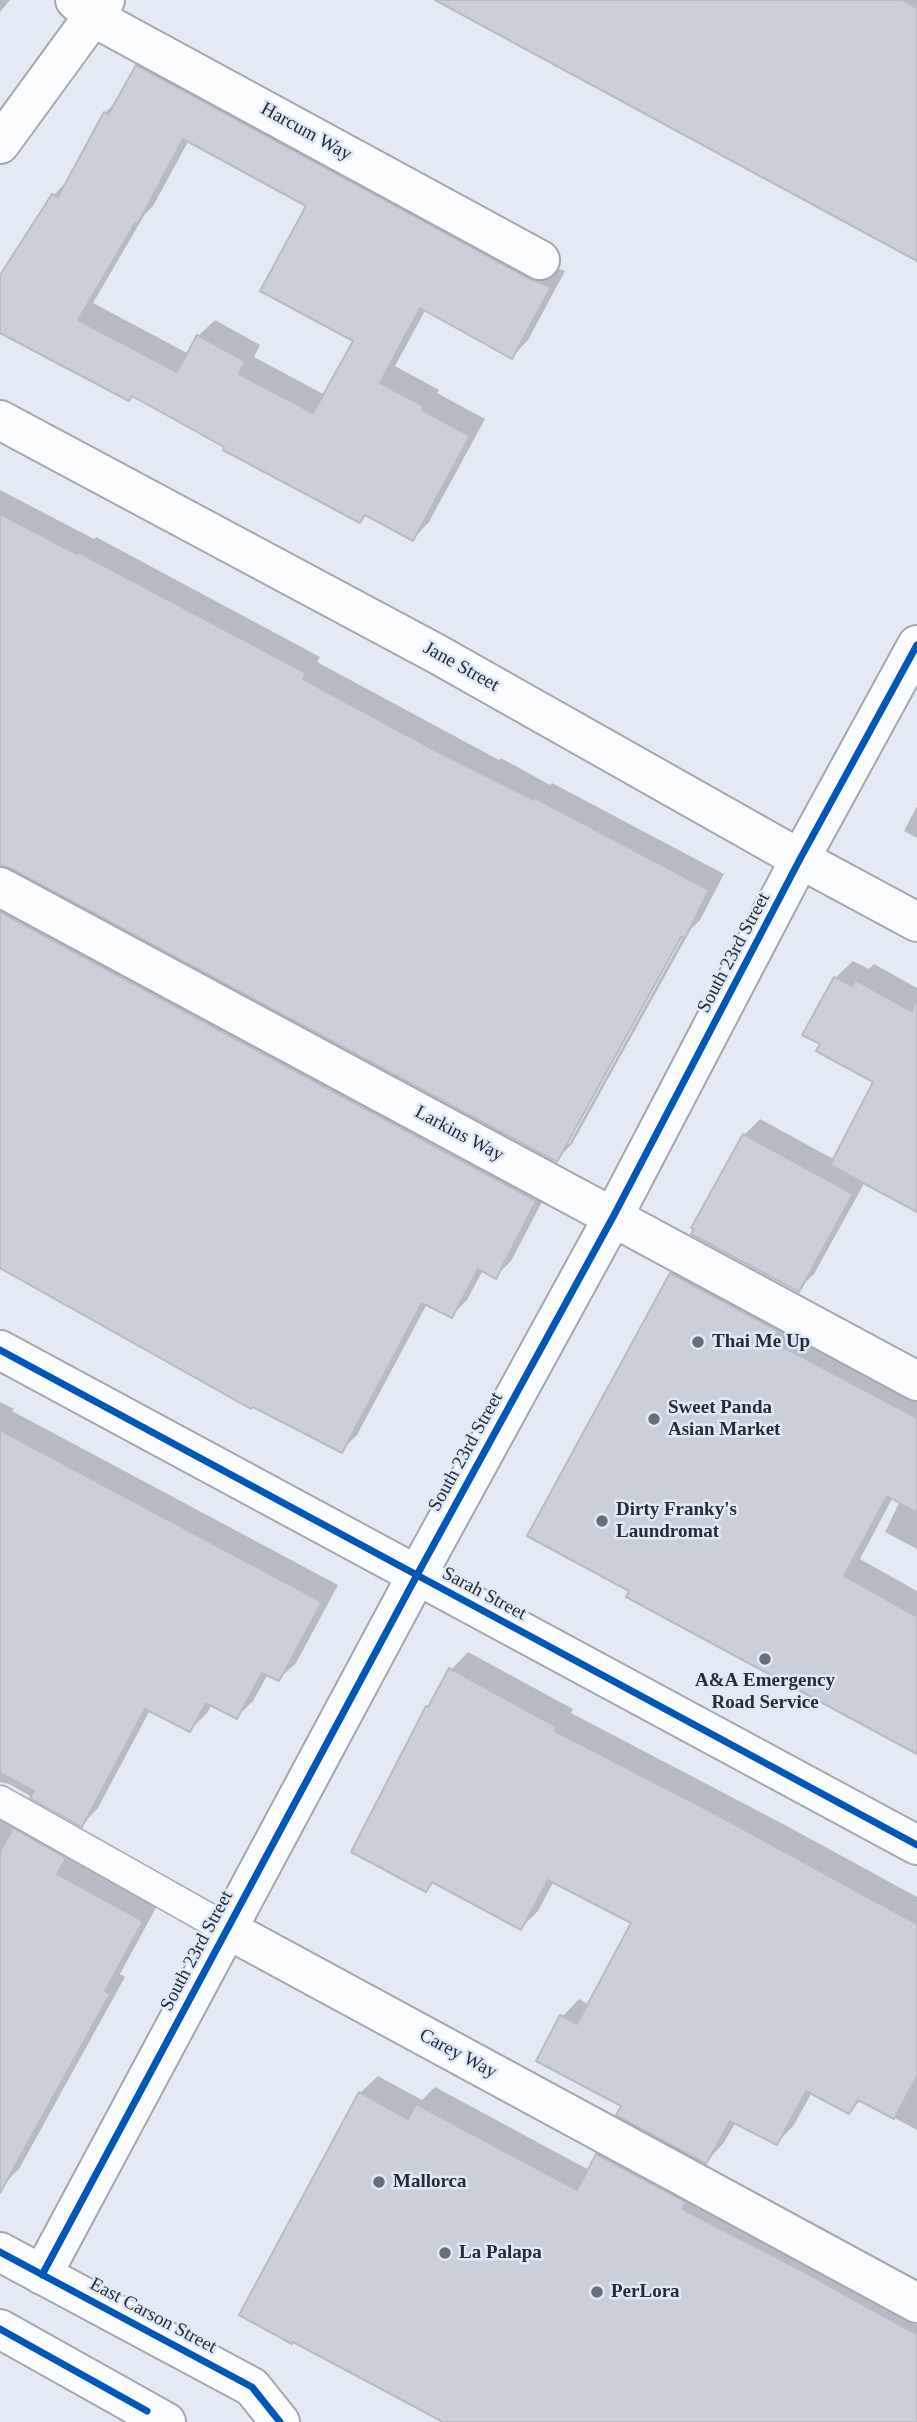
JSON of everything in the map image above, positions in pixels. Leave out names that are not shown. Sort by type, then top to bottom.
[{"type":"street","points":[[0,144],[91,6]]},
{"type":"street","name":"Harcum Way","points":[[91,6],[540,260]]},
{"type":"street","name":"Jane Street","points":[[0,420],[437,654],[917,922]]},
{"type":"street","name":"South 23rd Street","points":[[42,2275],[417,1575],[613,1217],[800,859],[917,645]]},
{"type":"street","name":"Larkins Way","points":[[0,887],[917,1381]]},
{"type":"street","name":"Sarah Street","points":[[0,1350],[917,1845]]},
{"type":"street","name":"Carey Way","points":[[227,1929],[917,2303]]},
{"type":"street","name":"East Carson Street","points":[[0,2252],[252,2387],[280,2422]]},
{"type":"street","points":[[4,2340],[157,2418]]},
{"type":"lane","name":"Carey Way","points":[[0,1801],[227,1929]]},
{"type":"building","points":[[435,0],[902,0],[917,8],[917,261]]},
{"type":"building","points":[[136,65],[530,279],[551,287],[512,359],[420,308],[380,383],[424,406],[422,410],[470,436],[413,541],[365,515],[360,523],[223,450],[224,447],[132,396],[129,401],[0,333],[0,275],[52,194],[58,197],[104,112],[108,115]],"holes":[[[183,139],[306,206],[260,291],[353,341],[313,413],[239,374],[245,361],[197,335],[177,372],[78,320],[135,223],[137,225]]]},
{"type":"building","points":[[0,514],[77,554],[78,552],[306,673],[303,679],[438,752],[534,800],[535,798],[709,890],[685,938],[681,937],[557,1162],[0,865]]},
{"type":"building","points":[[0,912],[536,1201],[496,1279],[478,1269],[452,1318],[422,1303],[342,1453],[253,1407],[251,1409],[0,1268]]},
{"type":"building","points":[[834,977],[852,986],[855,980],[911,1011],[917,999],[917,1212],[830,1165],[873,1082],[816,1051],[820,1044],[802,1035]]},
{"type":"building","points":[[743,1134],[853,1194],[799,1292],[691,1234],[694,1229],[691,1228]]},
{"type":"building","points":[[670,1273],[778,1331],[772,1341],[917,1418],[917,1513],[887,1496],[844,1576],[917,1617],[917,1754],[626,1597],[629,1591],[527,1536]]},
{"type":"building","points":[[0,1430],[322,1602],[279,1681],[262,1673],[237,1719],[206,1703],[190,1732],[145,1709],[82,1827],[30,1798],[34,1791],[0,1773]]},
{"type":"building","points":[[449,1668],[557,1727],[555,1731],[723,1818],[917,1924],[917,2076],[894,2119],[858,2100],[849,2114],[806,2091],[777,2145],[730,2121],[706,2164],[616,2115],[621,2106],[536,2061],[560,2015],[577,2024],[631,1923],[548,1880],[521,1930],[432,1882],[426,1892],[351,1852],[426,1706],[428,1707]]},
{"type":"building","points":[[13,1828],[66,1858],[57,1874],[143,1921],[105,1991],[110,1994],[0,2193],[0,1852]]},
{"type":"building","points":[[359,2092],[408,2119],[416,2104],[577,2190],[596,2154],[686,2202],[682,2209],[793,2266],[917,2335],[917,2422],[443,2422],[239,2315]]},
{"type":"cycle path","points":[[42,2275],[417,1575],[613,1217],[800,859],[917,645]]},
{"type":"cycle path","points":[[0,1350],[917,1845]]},
{"type":"cycle path","points":[[0,2252],[252,2387],[280,2422]]},
{"type":"cycle path","points":[[0,2329],[147,2411]]},
{"type":"place","name":"Thai Me Up","points":[[698,1342]]},
{"type":"place","name":"Sweet Panda Asian Market","points":[[654,1419]]},
{"type":"place","name":"Dirty Franky's Laundromat","points":[[602,1521]]},
{"type":"place","name":"A&A Emergency Road Service","points":[[765,1659]]},
{"type":"place","name":"Mallorca","points":[[379,2182]]},
{"type":"place","name":"La Palapa","points":[[445,2253]]},
{"type":"place","name":"PerLora","points":[[597,2292]]}]
